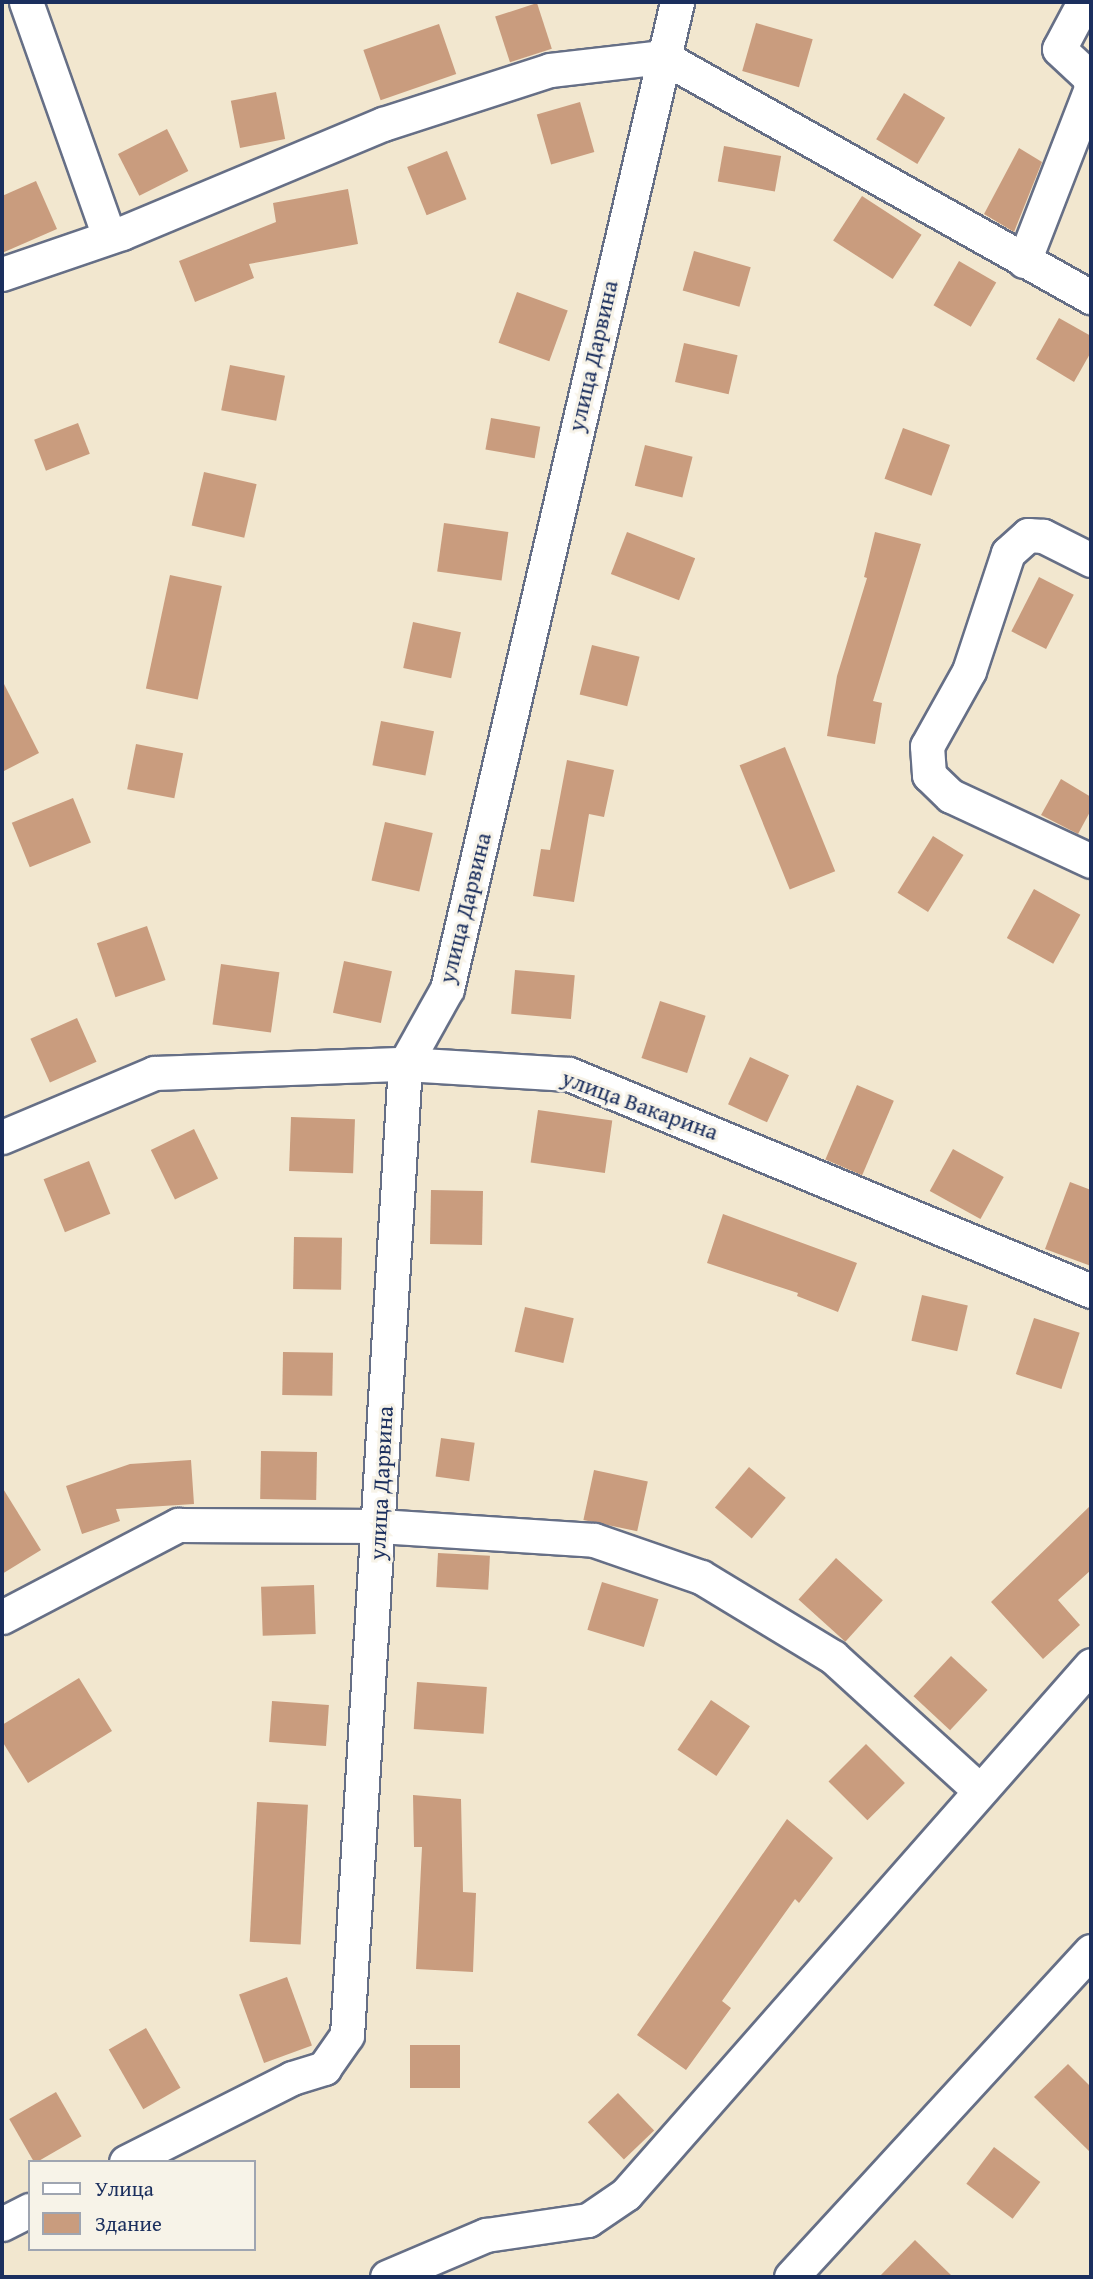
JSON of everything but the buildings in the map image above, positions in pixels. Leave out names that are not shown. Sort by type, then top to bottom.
[{"type":"street","points":[[26,2],[109,237]]},
{"type":"street","name":"улица Дарвина","points":[[130,2160],[292,2078],[324,2068],[347,2035],[405,1064],[447,989],[677,2]]},
{"type":"street","points":[[1024,261],[1091,87],[1088,76],[1059,49],[1084,2]]},
{"type":"street","points":[[2,274],[109,237],[383,124],[550,70],[663,57],[1091,297]]},
{"type":"street","points":[[1091,560],[1043,536],[1028,535],[1008,553],[970,671],[927,746],[929,775],[951,796],[1091,861]]},
{"type":"street","name":"улица Вакарина","points":[[2,1137],[153,1073],[405,1064],[569,1074],[1091,1291]]},
{"type":"street","points":[[2,1617],[178,1525],[379,1526],[594,1540],[701,1577],[833,1657],[979,1790]]},
{"type":"street","points":[[387,2277],[486,2235],[587,2220],[626,2194],[1091,1665]]},
{"type":"street","points":[[790,2277],[1091,1951]]},
{"type":"street","points":[[2,2224],[28,2211]]}]
